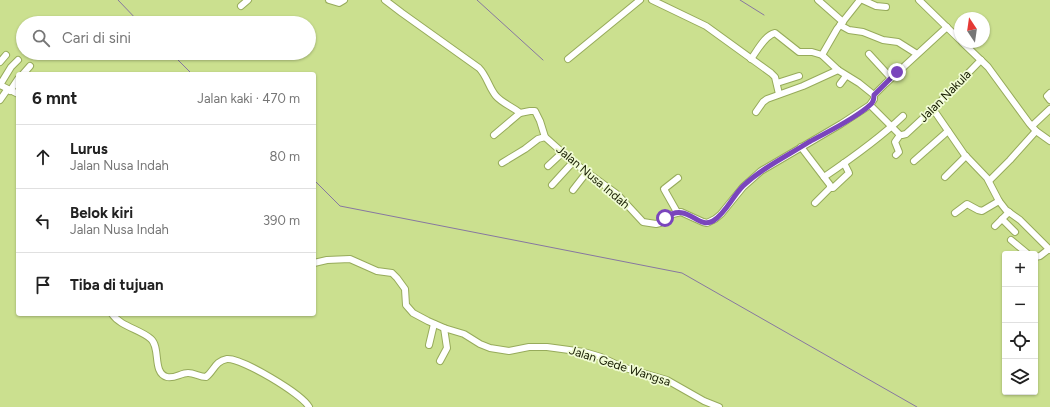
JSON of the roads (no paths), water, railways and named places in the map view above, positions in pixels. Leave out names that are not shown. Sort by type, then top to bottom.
[{"type":"street","points":[[241,6],[248,0]]},
{"type":"street","points":[[329,0],[338,3],[344,0]]},
{"type":"street","name":"Jalan Nusa Indah","points":[[385,0],[479,68],[495,95],[520,113],[534,111],[540,121],[545,137],[573,162],[618,195],[644,222],[656,224],[660,223],[669,215],[677,212]]},
{"type":"street","points":[[568,59],[640,0]]},
{"type":"street","points":[[652,0],[706,26],[771,73],[775,77],[779,94]]},
{"type":"street","points":[[818,0],[849,30],[863,32],[883,40],[898,42],[917,54]]},
{"type":"street","points":[[822,55],[860,0]]},
{"type":"street","points":[[863,0],[876,6],[886,7]]},
{"type":"street","points":[[919,0],[954,34]]},
{"type":"street","points":[[678,178],[664,189],[677,212],[686,213],[704,222],[711,222],[721,214],[743,187],[761,171],[870,105],[874,99],[874,95],[947,27]]},
{"type":"street","points":[[751,59],[761,44],[774,33],[799,52],[812,52],[822,55],[838,70],[859,83],[874,95]]},
{"type":"street","points":[[968,48],[988,67],[1022,115],[1034,129],[1050,141]]},
{"type":"street","points":[[869,54],[891,78]]},
{"type":"street","points":[[0,62],[6,55]]},
{"type":"street","points":[[16,93],[0,85],[10,69],[18,60]]},
{"type":"street","name":"Jalan Nakula","points":[[900,135],[904,135],[933,109],[981,60]]},
{"type":"street","points":[[25,72],[30,66]]},
{"type":"street","points":[[756,112],[765,100],[803,86],[838,70]]},
{"type":"street","points":[[777,83],[799,76]]},
{"type":"street","points":[[840,84],[846,76]]},
{"type":"street","points":[[0,100],[16,81]]},
{"type":"street","points":[[1050,93],[1047,96],[1050,100]]},
{"type":"street","points":[[870,105],[900,135],[895,142],[899,152],[896,155]]},
{"type":"street","points":[[933,109],[966,156],[989,181],[999,201],[1050,250],[1038,256]]},
{"type":"street","points":[[989,181],[1010,160],[1050,109]]},
{"type":"street","points":[[494,135],[520,113]]},
{"type":"street","points":[[824,177],[864,149],[902,116]]},
{"type":"street","points":[[914,161],[948,131]]},
{"type":"street","points":[[502,163],[538,139],[545,137]]},
{"type":"street","points":[[801,147],[830,185],[830,188]]},
{"type":"street","points":[[548,166],[562,153]]},
{"type":"street","points":[[945,178],[966,156]]},
{"type":"street","points":[[552,184],[573,162]]},
{"type":"street","points":[[815,203],[830,188],[833,188],[849,173],[844,163]]},
{"type":"street","points":[[573,190],[587,172]]},
{"type":"street","points":[[955,213],[967,204],[982,211],[999,201]]},
{"type":"street","points":[[994,226],[1009,212]]},
{"type":"street","points":[[1002,219],[1015,232]]},
{"type":"street","points":[[1011,240],[1024,251]]},
{"type":"street","name":"Jalan Gede Wangsa","points":[[316,263],[350,259],[377,270],[392,274],[405,289],[405,301],[408,308],[413,313],[434,324],[464,334],[480,344],[496,350],[509,351],[529,347],[547,347],[584,352],[622,367],[667,380],[717,407]]},
{"type":"street","points":[[115,316],[126,325],[152,340],[156,346],[158,367],[163,375],[168,377],[188,373],[206,377],[217,363],[223,360],[231,359],[243,362],[285,386],[305,401],[309,407]]},
{"type":"street","points":[[429,345],[434,324]]},
{"type":"street","points":[[440,361],[447,348],[444,328]]},
{"type":"waterway","points":[[118,0],[133,16]]},
{"type":"waterway","points":[[477,0],[543,60]]},
{"type":"waterway","points":[[740,0],[764,15]]},
{"type":"waterway","points":[[178,60],[190,72]]},
{"type":"waterway","points":[[316,182],[340,206],[682,273],[917,407]]}]
